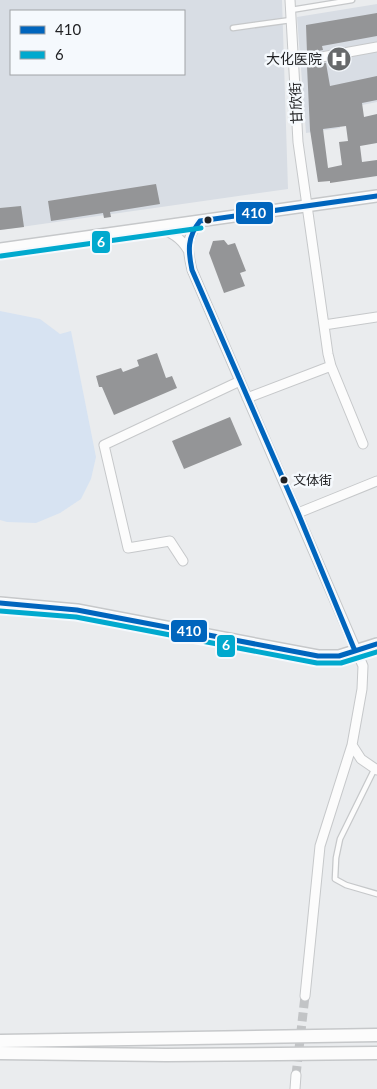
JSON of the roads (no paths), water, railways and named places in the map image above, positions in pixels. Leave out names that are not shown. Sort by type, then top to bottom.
[{"type":"main road","points":[[0,1041],[377,1035]]},
{"type":"main road","points":[[0,1053],[166,1055],[377,1053]]},
{"type":"street","name":"甘欣街","points":[[290,0],[298,142],[324,325],[331,366],[363,444]]},
{"type":"street","points":[[294,62],[377,47]]},
{"type":"street","points":[[0,249],[377,196]]},
{"type":"street","points":[[200,221],[193,229],[188,240],[192,270],[363,666],[362,689],[352,745],[320,846],[305,996]]},
{"type":"street","points":[[147,228],[171,233],[188,250]]},
{"type":"street","points":[[324,325],[377,317]]},
{"type":"street","points":[[247,398],[331,366]]},
{"type":"street","points":[[183,562],[170,541],[128,548],[104,445],[240,381]]},
{"type":"street","points":[[298,513],[377,481]]},
{"type":"street","points":[[0,602],[77,610],[318,656],[339,656],[377,644]]},
{"type":"street","points":[[352,745],[361,759],[376,770]]},
{"type":"street","points":[[295,1089],[296,1075]]},
{"type":"lane","points":[[233,28],[352,0]]},
{"type":"lane","points":[[376,770],[340,839],[336,858],[336,879],[346,885],[377,894]]},
{"type":"tunnel","points":[[296,1075],[305,996]]},
{"type":"place","name":"大化医院","points":[[339,59]]},
{"type":"place","name":"文体街","points":[[284,480]]}]
